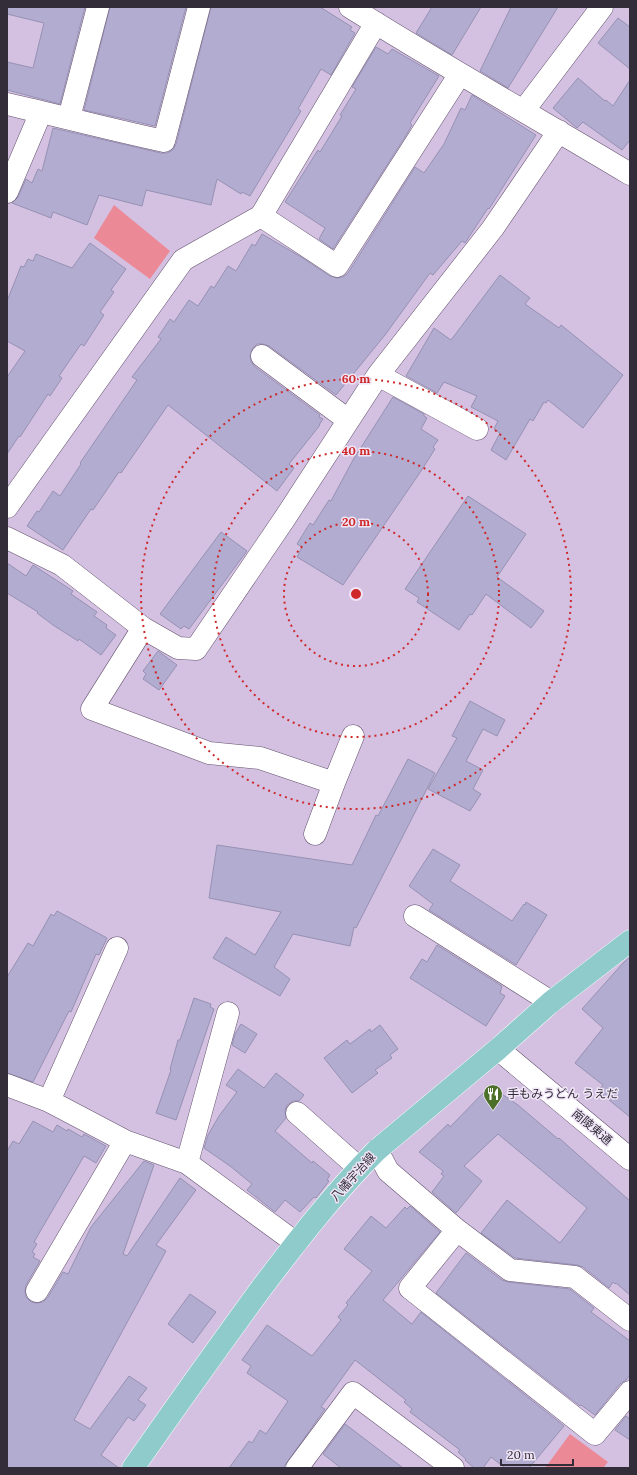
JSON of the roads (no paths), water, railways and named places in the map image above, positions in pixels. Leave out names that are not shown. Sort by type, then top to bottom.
[{"type":"main road","name":"八幡宇治線","points":[[133,1468],[219,1345],[296,1242],[359,1168],[377,1150],[498,1049],[551,1002],[630,941]]},
{"type":"street","points":[[69,118],[98,7]]},
{"type":"street","points":[[7,104],[164,141],[199,7]]},
{"type":"street","points":[[350,7],[630,174]]},
{"type":"street","points":[[524,110],[602,7]]},
{"type":"street","points":[[7,507],[183,260],[261,216],[376,23]]},
{"type":"street","points":[[261,216],[337,266],[460,74]]},
{"type":"street","points":[[7,192],[41,112]]},
{"type":"street","points":[[7,538],[62,565],[143,628],[178,648],[196,649],[285,518],[378,375],[493,228],[559,131]]},
{"type":"street","points":[[262,356],[348,420]]},
{"type":"street","points":[[378,375],[477,429]]},
{"type":"street","points":[[143,628],[92,709],[209,753],[260,758],[334,783]]},
{"type":"street","points":[[315,834],[353,736]]},
{"type":"street","points":[[414,916],[551,1002]]},
{"type":"street","points":[[49,1101],[118,948]]},
{"type":"street","points":[[187,1162],[228,1013]]},
{"type":"street","name":"南陵東通","points":[[498,1049],[630,1159]]},
{"type":"street","points":[[7,1085],[49,1101],[125,1141],[187,1162],[296,1242]]},
{"type":"street","points":[[297,1113],[359,1168]]},
{"type":"street","points":[[37,1291],[125,1141]]},
{"type":"street","points":[[377,1150],[388,1171],[457,1230],[510,1270],[575,1276],[630,1320]]},
{"type":"street","points":[[457,1230],[410,1288],[595,1434],[630,1392]]},
{"type":"street","points":[[297,1468],[353,1393],[453,1468]]},
{"type":"place","name":"手もみうどん うえだ","points":[[493,1111]]}]
